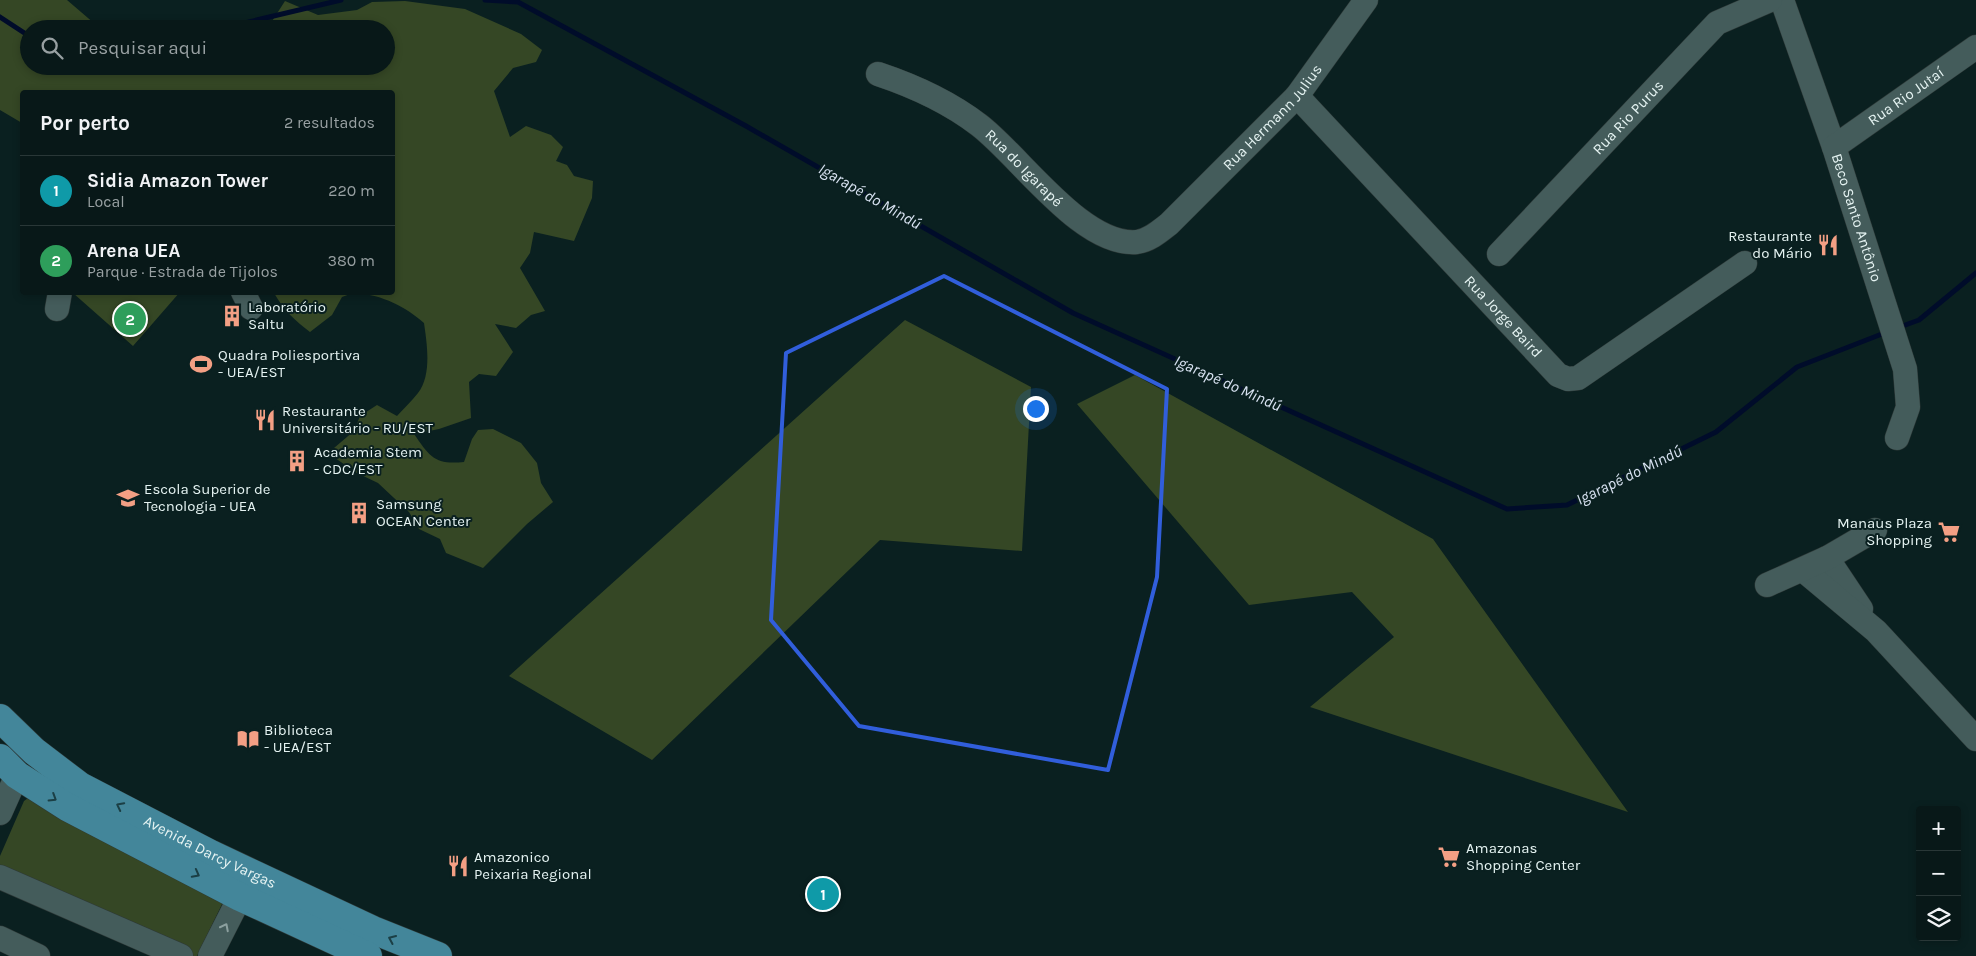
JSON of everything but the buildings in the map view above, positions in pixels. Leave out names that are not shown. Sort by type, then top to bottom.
[{"type":"main road","name":"Avenida Darcy Vargas","points":[[0,718],[34,751],[80,786],[211,854],[373,930],[438,956]]},
{"type":"main road","name":"Avenida Darcy Vargas","points":[[9,767],[67,806],[240,897],[368,956]]},
{"type":"street","name":"Rua Hermann Julius","points":[[1170,224],[1297,96],[1366,0]]},
{"type":"street","name":"Rua Rio Purus","points":[[1499,254],[1717,23],[1770,0]]},
{"type":"street","name":"Beco Santo Antônio","points":[[1782,0],[1834,147],[1905,369],[1908,407],[1897,438]]},
{"type":"street","name":"Rua Rio Jutaí","points":[[1834,147],[1976,47]]},
{"type":"street","name":"Rua do Igarapé","points":[[878,74],[902,82],[945,102],[979,125],[1074,217],[1104,235],[1137,242],[1153,236],[1170,224]]},
{"type":"street","name":"Rua Jorge Baird","points":[[1297,96],[1558,375],[1568,379],[1578,378],[1745,263]]},
{"type":"street","points":[[1767,585],[1827,558],[1875,530]]},
{"type":"street","points":[[1827,558],[1876,631]]},
{"type":"street","points":[[1803,570],[1876,631],[1976,740]]},
{"type":"street","points":[[0,813],[9,767]]},
{"type":"street","points":[[0,877],[181,956]]},
{"type":"street","points":[[210,956],[240,897]]},
{"type":"street","points":[[0,938],[38,956]]},
{"type":"highlighted area","points":[[944,276],[1167,389],[1157,577],[1108,770],[859,726],[771,620],[786,353]]},
{"type":"green space","points":[[0,0],[67,0],[90,20],[20,20],[20,75],[395,75],[395,20],[273,20],[285,1],[318,15],[357,10],[372,2],[405,1],[465,9],[521,34],[542,50],[536,62],[513,68],[494,91],[510,137],[526,126],[551,135],[563,147],[556,161],[567,165],[574,176],[593,181],[592,198],[574,241],[534,232],[530,253],[520,268],[545,311],[531,315],[516,328],[495,324],[513,352],[496,376],[479,374],[469,382],[471,418],[439,429],[414,434],[434,458],[454,463],[464,462],[472,439],[478,430],[493,429],[521,443],[537,463],[541,483],[553,502],[527,524],[483,568],[446,553],[440,539],[419,529],[409,512],[378,483],[357,473],[335,458],[334,448],[354,431],[360,416],[377,405],[397,416],[418,393],[427,368],[424,323],[393,303],[370,295],[395,295],[395,90],[20,90],[20,122],[0,110]]},
{"type":"green space","points":[[75,295],[177,295],[133,346]]},
{"type":"green space","points":[[275,295],[348,295],[342,297],[332,315],[310,332],[299,324]]},
{"type":"green space","points":[[905,320],[1031,387],[1022,551],[880,540],[652,760],[509,676]]},
{"type":"green space","points":[[1135,375],[1433,539],[1628,812],[1310,707],[1394,637],[1352,592],[1249,605],[1077,404]]},
{"type":"green space","points":[[28,798],[224,900],[197,956],[190,956],[0,871],[0,856],[24,801]]},
{"type":"waterway","name":"Igarapé do Mindú","points":[[257,20],[341,0]]},
{"type":"waterway","name":"Igarapé do Mindú","points":[[485,0],[518,2],[746,126],[1073,313],[1507,509],[1567,505],[1716,432],[1797,367],[1887,332]]},
{"type":"waterway","name":"Igarapé do Mindú","points":[[0,17],[20,30]]},
{"type":"waterway","name":"Igarapé do Mindú","points":[[1897,328],[1919,320],[1976,273]]},
{"type":"place","name":"Restaurante do Mário","points":[[1828,245]]},
{"type":"place","name":"Laboratório Saltu","points":[[232,316]]},
{"type":"place","name":"Arena UEA","points":[[130,319]]},
{"type":"place","name":"Quadra Poliesportiva - UEA/EST","points":[[201,364]]},
{"type":"place","name":"Restaurante Universitário - RU/EST","points":[[265,420]]},
{"type":"place","name":"Academia Stem - CDC/EST","points":[[297,461]]},
{"type":"place","name":"Escola Superior de Tecnologia - UEA","points":[[128,498]]},
{"type":"place","name":"Samsung OCEAN Center","points":[[359,513]]},
{"type":"place","name":"Manaus Plaza Shopping","points":[[1949,532]]},
{"type":"place","name":"Biblioteca - UEA/EST","points":[[248,739]]},
{"type":"place","name":"Amazonas Shopping Center","points":[[1449,857]]},
{"type":"place","name":"Amazonico Peixaria Regional","points":[[458,866]]},
{"type":"place","name":"Sidia Amazon Tower","points":[[823,894]]}]
